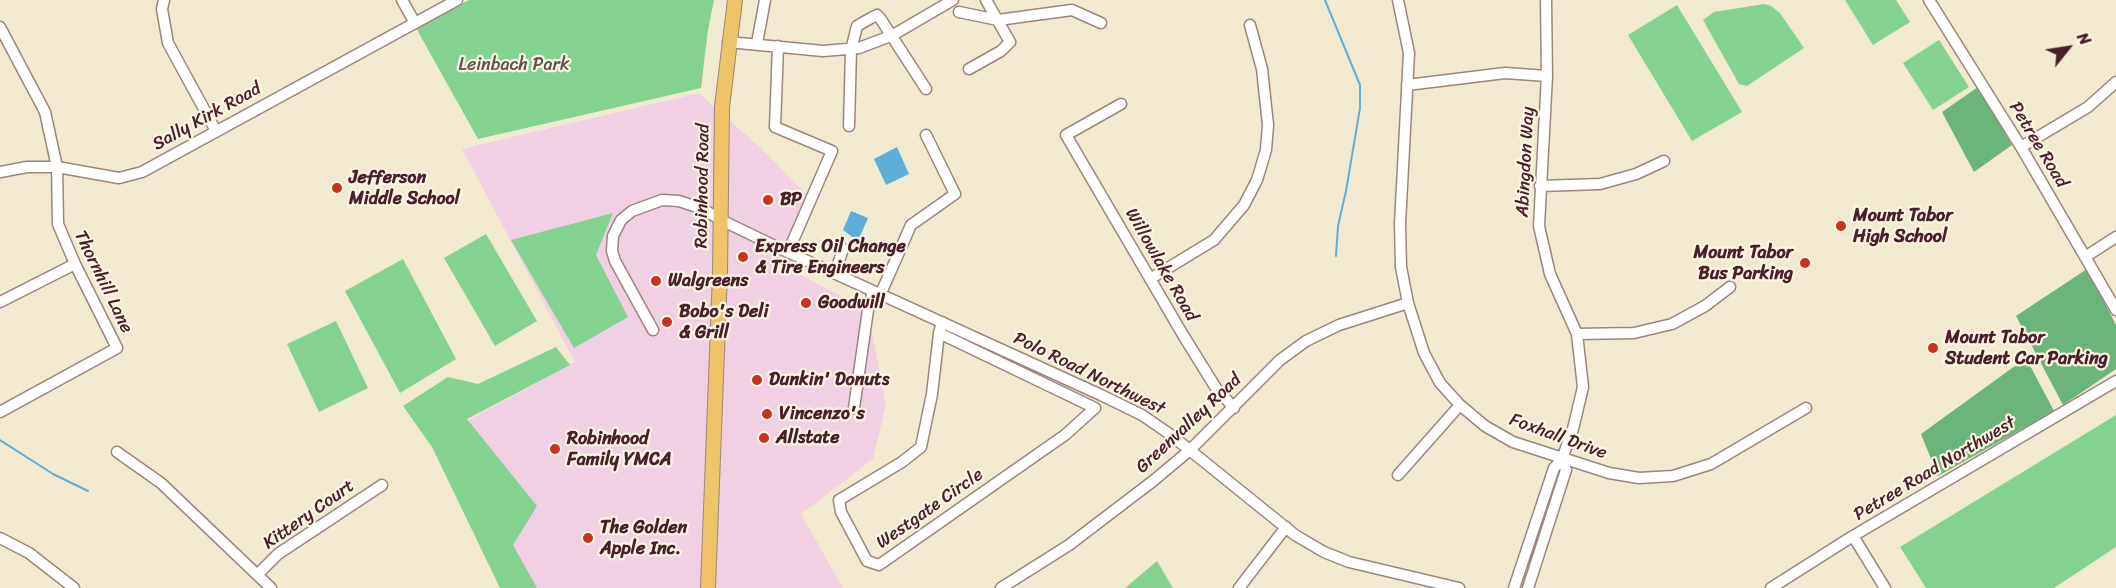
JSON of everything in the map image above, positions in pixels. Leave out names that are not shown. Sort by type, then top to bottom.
[{"type":"main road","name":"Robinhood Road","points":[[708,588],[721,220],[722,107],[728,42],[735,0]]},
{"type":"street","points":[[164,0],[162,9],[168,43],[216,131]]},
{"type":"street","points":[[402,0],[415,23]]},
{"type":"street","name":"Sally Kirk Road","points":[[0,172],[27,167],[57,167],[119,178],[142,172],[457,0]]},
{"type":"street","points":[[758,43],[765,0]]},
{"type":"street","points":[[728,42],[758,43],[823,51],[851,50],[892,35],[952,0]]},
{"type":"street","points":[[969,69],[1010,42],[986,0]]},
{"type":"street","name":"Foxhall Drive","points":[[1398,0],[1408,53],[1400,224],[1401,267],[1408,303],[1424,352],[1440,383],[1460,405],[1485,426],[1513,442],[1609,473],[1639,478],[1673,476],[1711,464],[1806,408]]},
{"type":"street","name":"Abingdon Way","points":[[1514,588],[1554,468],[1563,459],[1583,387],[1577,334],[1550,274],[1539,226],[1547,76],[1546,0]]},
{"type":"street","name":"Petree Road","points":[[1929,0],[2021,147],[2116,310]]},
{"type":"street","points":[[959,12],[998,20],[1072,10],[1101,23]]},
{"type":"street","points":[[849,126],[851,50],[857,26],[877,15],[926,89]]},
{"type":"street","points":[[1150,279],[1214,240],[1244,206],[1257,180],[1266,150],[1268,125],[1262,69],[1250,25]]},
{"type":"street","name":"Thornhill Lane","points":[[0,28],[45,112],[57,167],[58,224],[75,264],[117,348],[0,412]]},
{"type":"street","points":[[778,46],[775,127],[832,150],[788,252]]},
{"type":"street","points":[[1407,85],[1505,74],[1547,76]]},
{"type":"street","points":[[2021,147],[2088,107],[2116,82]]},
{"type":"street","name":"Willowlake Road","points":[[1121,104],[1066,135],[1216,388],[1234,408]]},
{"type":"street","points":[[854,408],[877,292],[911,225],[955,194],[926,135]]},
{"type":"street","points":[[1540,186],[1600,183],[1636,174],[1664,161]]},
{"type":"street","name":"Polo Road Northwest","points":[[653,330],[615,261],[612,251],[613,236],[621,220],[632,211],[641,206],[669,200],[703,209],[788,252],[877,292],[940,327],[1101,395],[1149,420],[1310,544],[1349,562],[1459,588]]},
{"type":"street","points":[[2085,257],[2116,237]]},
{"type":"street","points":[[835,273],[843,249]]},
{"type":"street","points":[[0,302],[75,264]]},
{"type":"street","points":[[1577,334],[1634,333],[1671,324],[1705,306],[1730,287]]},
{"type":"street","name":"Greenvalley Road","points":[[1001,588],[1069,545],[1153,482],[1234,408],[1280,360],[1306,342],[1339,325],[1408,303]]},
{"type":"street","points":[[940,327],[1095,408],[1101,395]]},
{"type":"street","name":"Westgate Circle","points":[[940,327],[932,394],[921,447],[902,462],[839,500],[842,512],[867,561],[879,565],[1065,435],[1095,408]]},
{"type":"street","name":"Petree Road Northwest","points":[[1771,588],[1853,536],[2116,381]]},
{"type":"street","points":[[1398,475],[1460,405]]},
{"type":"street","points":[[117,452],[161,483],[271,588]]},
{"type":"street","name":"Abingdon Way","points":[[1528,588],[1566,470],[1563,459]]},
{"type":"street","name":"Kittery Court","points":[[258,574],[278,554],[382,485]]},
{"type":"street","points":[[1239,588],[1286,527]]},
{"type":"street","points":[[1853,536],[1885,588]]},
{"type":"street","points":[[0,538],[28,553],[61,584],[74,588]]},
{"type":"shaded area","points":[[699,93],[764,151],[808,196],[793,271],[868,310],[886,405],[873,459],[801,514],[843,588],[511,588],[511,497],[469,420],[575,362],[462,149]]},
{"type":"green space","name":"Leinbach Park","points":[[469,0],[714,0],[701,88],[478,139],[416,28]]},
{"type":"green space","points":[[1845,0],[1896,0],[1910,22],[1873,45]]},
{"type":"green space","points":[[1764,4],[1780,13],[1804,48],[1747,86],[1739,84],[1703,20],[1714,12]]},
{"type":"green space","points":[[1677,5],[1742,112],[1692,141],[1628,35]]},
{"type":"green space","points":[[1939,40],[1969,87],[1933,110],[1903,63]]},
{"type":"green space","points":[[1978,87],[2012,145],[1974,172],[1942,112]]},
{"type":"green space","points":[[613,213],[596,255],[628,317],[574,348],[511,240]]},
{"type":"green space","points":[[486,234],[537,321],[495,346],[444,258]]},
{"type":"green space","points":[[403,259],[456,359],[400,393],[345,291]]},
{"type":"green space","points":[[2087,269],[2116,325],[2116,369],[2063,405],[2016,316]]},
{"type":"green space","points":[[336,321],[368,388],[319,412],[287,344]]},
{"type":"green space","points":[[556,347],[570,365],[467,419],[537,506],[513,545],[537,588],[500,588],[432,447],[403,406],[448,377],[478,384]]},
{"type":"green space","points":[[2026,358],[2054,411],[1938,476],[1921,434]]},
{"type":"green space","points":[[2116,415],[2116,547],[2054,588],[1926,588],[1900,547]]},
{"type":"green space","points":[[1157,561],[1173,588],[1125,588]]},
{"type":"water","points":[[897,147],[909,174],[886,185],[874,159]]},
{"type":"water","points":[[851,211],[868,218],[858,241],[843,230]]},
{"type":"waterway","points":[[1325,0],[1360,85],[1360,108],[1338,226],[1336,256]]},
{"type":"waterway","points":[[0,440],[53,474],[88,491]]},
{"type":"place","name":"Jefferson Middle School","points":[[337,188]]},
{"type":"place","name":"BP","points":[[768,200]]},
{"type":"place","name":"Mount Tabor High School","points":[[1841,226]]},
{"type":"place","name":"Express Oil Change & Tire Engineers","points":[[743,257]]},
{"type":"place","name":"Mount Tabor Bus Parking","points":[[1805,263]]},
{"type":"place","name":"Walgreens","points":[[656,281]]},
{"type":"place","name":"Goodwill","points":[[806,303]]},
{"type":"place","name":"Bobo's Deli & Grill","points":[[667,322]]},
{"type":"place","name":"Mount Tabor Student Car Parking","points":[[1933,348]]},
{"type":"place","name":"Dunkin' Donuts","points":[[757,380]]},
{"type":"place","name":"Vincenzo's","points":[[767,414]]},
{"type":"place","name":"Allstate","points":[[764,438]]},
{"type":"place","name":"Robinhood Family YMCA","points":[[555,449]]},
{"type":"place","name":"The Golden Apple Inc.","points":[[588,538]]}]
